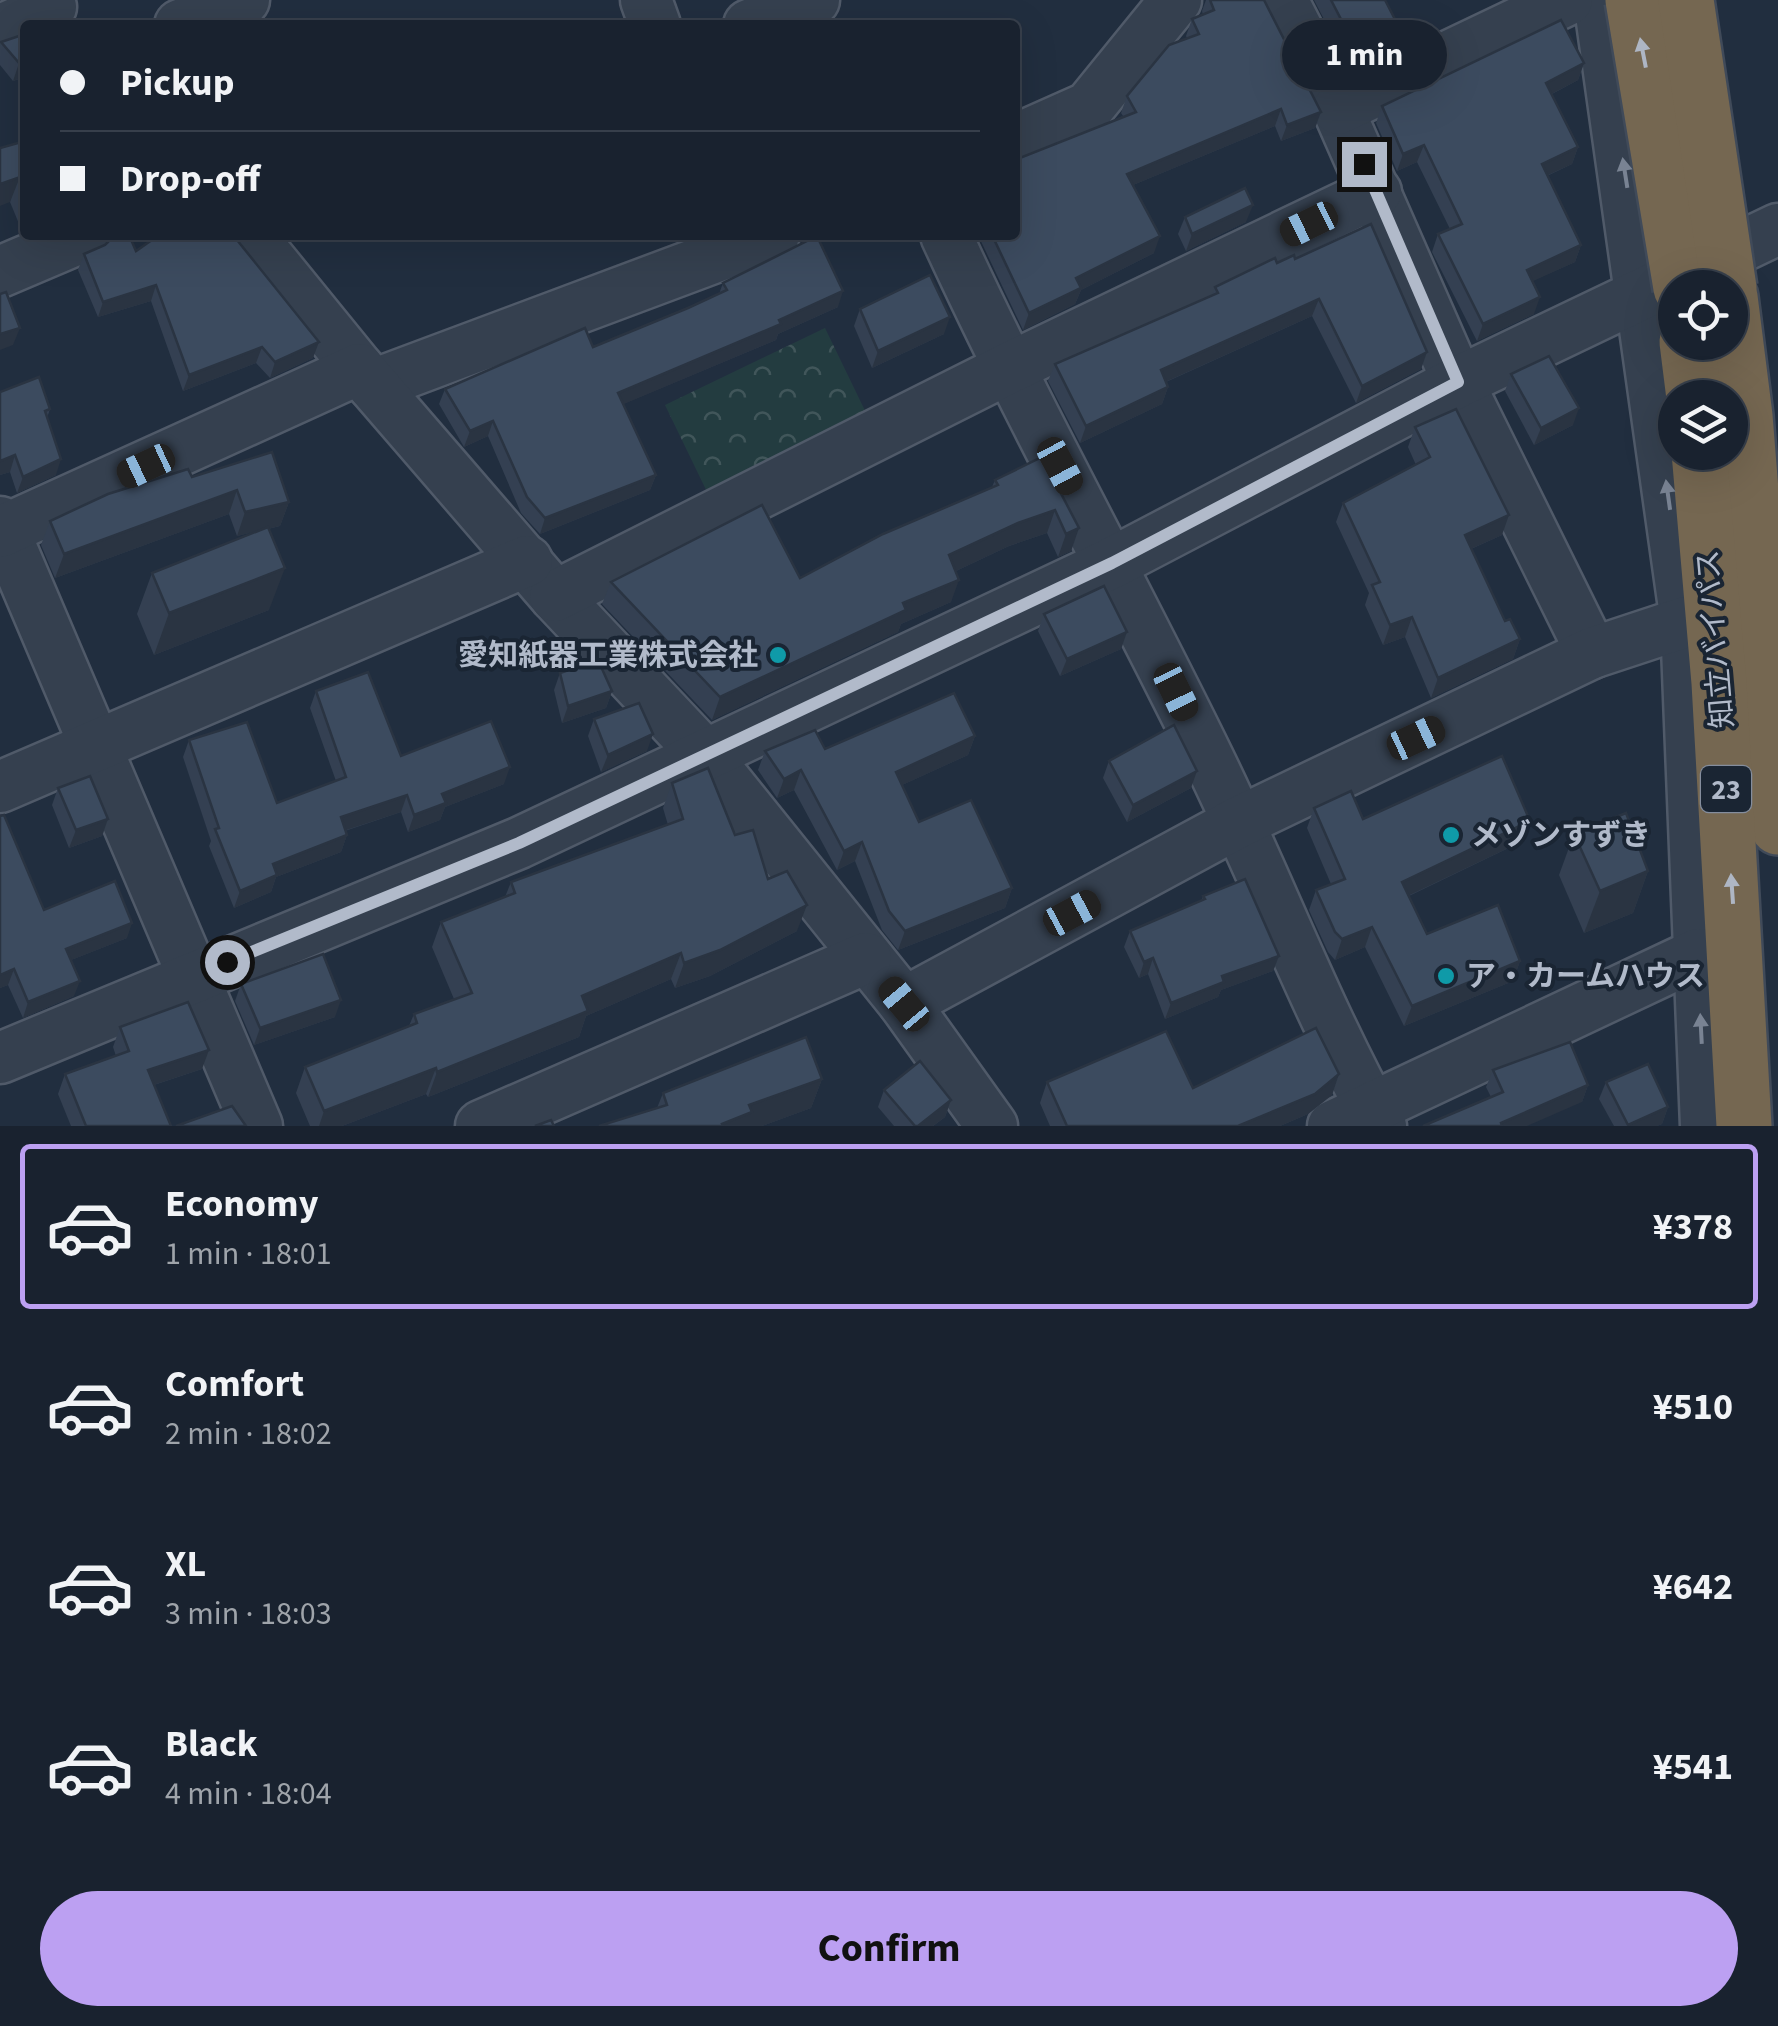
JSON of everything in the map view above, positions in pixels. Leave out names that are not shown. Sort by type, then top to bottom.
[{"type":"highway","points":[[1633,0],[1659,270]]},
{"type":"highway","name":"知立バイパス","points":[[1686,0],[1744,266],[1746,416],[1778,827]]},
{"type":"highway","name":"知立バイパス","points":[[1701,470],[1719,683],[1744,1126]]},
{"type":"street","points":[[193,20],[244,0]]},
{"type":"street","points":[[762,20],[814,0]]},
{"type":"street","points":[[1020,138],[1089,108],[1176,0]]},
{"type":"street","points":[[1282,0],[1338,109],[1458,382],[1592,653]]},
{"type":"street","points":[[1338,109],[1566,0]]},
{"type":"street","points":[[1598,0],[1658,277]]},
{"type":"street","points":[[1698,0],[1744,266],[1775,553],[1778,617]]},
{"type":"street","points":[[30,20],[54,11]]},
{"type":"street","points":[[0,787],[93,748],[541,579],[1008,369],[1376,192]]},
{"type":"street","points":[[0,272],[75,240]]},
{"type":"street","points":[[263,240],[366,377],[541,579],[704,754],[904,1004],[992,1126]]},
{"type":"street","points":[[257,1126],[1,528],[366,377],[747,240]]},
{"type":"street","points":[[948,240],[1008,369],[1112,563],[1239,822],[1361,1120],[1698,954]]},
{"type":"street","points":[[0,1058],[519,843],[1112,563],[1458,382],[1658,292]]},
{"type":"street","points":[[1666,360],[1686,622],[1706,1126]]},
{"type":"street","points":[[904,1004],[1239,822],[1592,653],[1686,622]]},
{"type":"street","points":[[481,1126],[866,958]]},
{"type":"green space","points":[[825,328],[870,421],[710,498],[665,405]]},
{"type":"building","points":[[1210,0],[1264,0],[1321,112],[1287,125],[1281,109],[1127,174],[1160,236],[1076,278],[1081,288],[1029,313],[994,240],[1020,240],[1020,158],[1136,112],[1127,96],[1169,45],[1199,34],[1192,19],[1214,10]]},
{"type":"building","points":[[1331,0],[1385,0],[1401,31],[1358,52]]},
{"type":"building","points":[[1561,20],[1584,63],[1546,83],[1578,147],[1542,164],[1581,245],[1527,270],[1540,297],[1483,324],[1438,234],[1462,224],[1424,145],[1403,154],[1382,106]]},
{"type":"building","points":[[20,36],[20,63],[19,63],[1,42]]},
{"type":"building","points":[[20,142],[20,177],[0,184],[0,148]]},
{"type":"building","points":[[1245,188],[1253,205],[1192,234],[1185,217]]},
{"type":"building","points":[[1371,224],[1427,352],[1362,386],[1319,299],[1161,370],[1168,387],[1086,426],[1055,364],[1218,293],[1215,287],[1275,258],[1277,263],[1294,255],[1295,259]]},
{"type":"building","points":[[110,240],[131,240],[136,251],[152,240],[237,240],[319,342],[275,362],[262,347],[189,375],[156,285],[103,302],[84,254]]},
{"type":"building","points":[[809,240],[819,240],[843,291],[779,320],[781,324],[618,393],[656,475],[545,518],[527,497],[493,421],[470,431],[445,389],[585,328],[593,347],[727,290],[723,283]]},
{"type":"building","points":[[930,275],[950,317],[878,351],[860,309]]},
{"type":"building","points":[[6,292],[20,328],[0,334],[0,294]]},
{"type":"building","points":[[1549,356],[1579,408],[1541,428],[1511,374]]},
{"type":"building","points":[[39,377],[50,409],[45,411],[61,459],[23,477],[15,455],[0,461],[0,392]]},
{"type":"building","points":[[1456,409],[1509,515],[1465,535],[1505,621],[1510,619],[1520,639],[1438,678],[1412,617],[1390,625],[1372,585],[1380,582],[1343,503],[1430,457],[1415,427]]},
{"type":"building","points":[[272,452],[289,502],[245,512],[237,490],[64,554],[50,521],[108,494],[188,469],[192,477]]},
{"type":"building","points":[[1042,457],[1079,528],[1066,534],[1055,510],[949,555],[959,580],[903,603],[906,610],[720,697],[611,582],[762,505],[800,578],[883,534],[998,485],[995,480]]},
{"type":"building","points":[[268,527],[285,568],[169,613],[152,573]]},
{"type":"building","points":[[1104,586],[1127,632],[1067,659],[1044,614]]},
{"type":"building","points":[[598,660],[612,691],[568,706],[560,673]]},
{"type":"building","points":[[368,672],[401,756],[491,721],[510,767],[442,794],[446,803],[414,815],[407,795],[341,817],[347,835],[273,864],[277,875],[240,891],[215,829],[219,828],[189,740],[247,722],[277,803],[346,777],[316,691]]},
{"type":"building","points":[[954,693],[975,736],[896,772],[919,822],[971,800],[1012,888],[905,931],[889,911],[862,842],[844,851],[801,770],[784,779],[765,751],[815,730],[825,749]]},
{"type":"building","points":[[639,703],[653,734],[608,755],[594,719]]},
{"type":"building","points":[[1174,725],[1197,771],[1133,805],[1109,761]]},
{"type":"building","points":[[1502,756],[1530,821],[1402,882],[1427,934],[1498,905],[1520,961],[1412,1006],[1372,927],[1342,939],[1335,932],[1316,890],[1345,879],[1314,808],[1351,791],[1363,819]]},
{"type":"building","points":[[708,768],[735,835],[753,830],[768,879],[787,871],[807,905],[720,950],[684,963],[681,953],[582,996],[588,1011],[437,1072],[436,1068],[324,1111],[305,1067],[417,1023],[414,1014],[472,993],[441,922],[515,893],[511,882],[683,819],[672,783]]},
{"type":"building","points":[[90,776],[108,819],[76,830],[58,788]]},
{"type":"building","points":[[1626,813],[1648,871],[1600,891],[1574,834]]},
{"type":"building","points":[[4,815],[44,910],[115,881],[132,923],[66,949],[80,981],[28,1002],[14,969],[0,975],[0,816]]},
{"type":"building","points":[[1245,879],[1279,956],[1222,976],[1224,982],[1171,1003],[1153,958],[1144,962],[1130,931]]},
{"type":"building","points":[[323,954],[341,1000],[260,1028],[241,984]]},
{"type":"building","points":[[188,1002],[209,1050],[148,1070],[171,1126],[86,1126],[65,1074],[129,1051],[120,1027]]},
{"type":"building","points":[[1316,1028],[1339,1074],[1315,1094],[1238,1126],[1067,1126],[1047,1082],[1166,1031],[1193,1088]]},
{"type":"building","points":[[806,1037],[822,1079],[749,1105],[752,1112],[723,1126],[599,1126],[667,1105],[663,1093]]},
{"type":"building","points":[[1570,1042],[1588,1085],[1501,1123],[1502,1126],[1423,1126],[1503,1092],[1493,1070]]},
{"type":"building","points":[[920,1061],[951,1100],[915,1126],[884,1090]]},
{"type":"building","points":[[1648,1064],[1668,1107],[1628,1125],[1606,1082]]},
{"type":"building","points":[[232,1106],[246,1126],[176,1126]]},
{"type":"place","name":"愛知紙器工業株式会社","points":[[778,655]]},
{"type":"place","name":"メゾンすずき","points":[[1451,835]]},
{"type":"place","name":"ア・カームハウス","points":[[1446,976]]},
{"type":"route","points":[[227,962],[519,843],[1112,563],[1458,382],[1364,164]]}]
